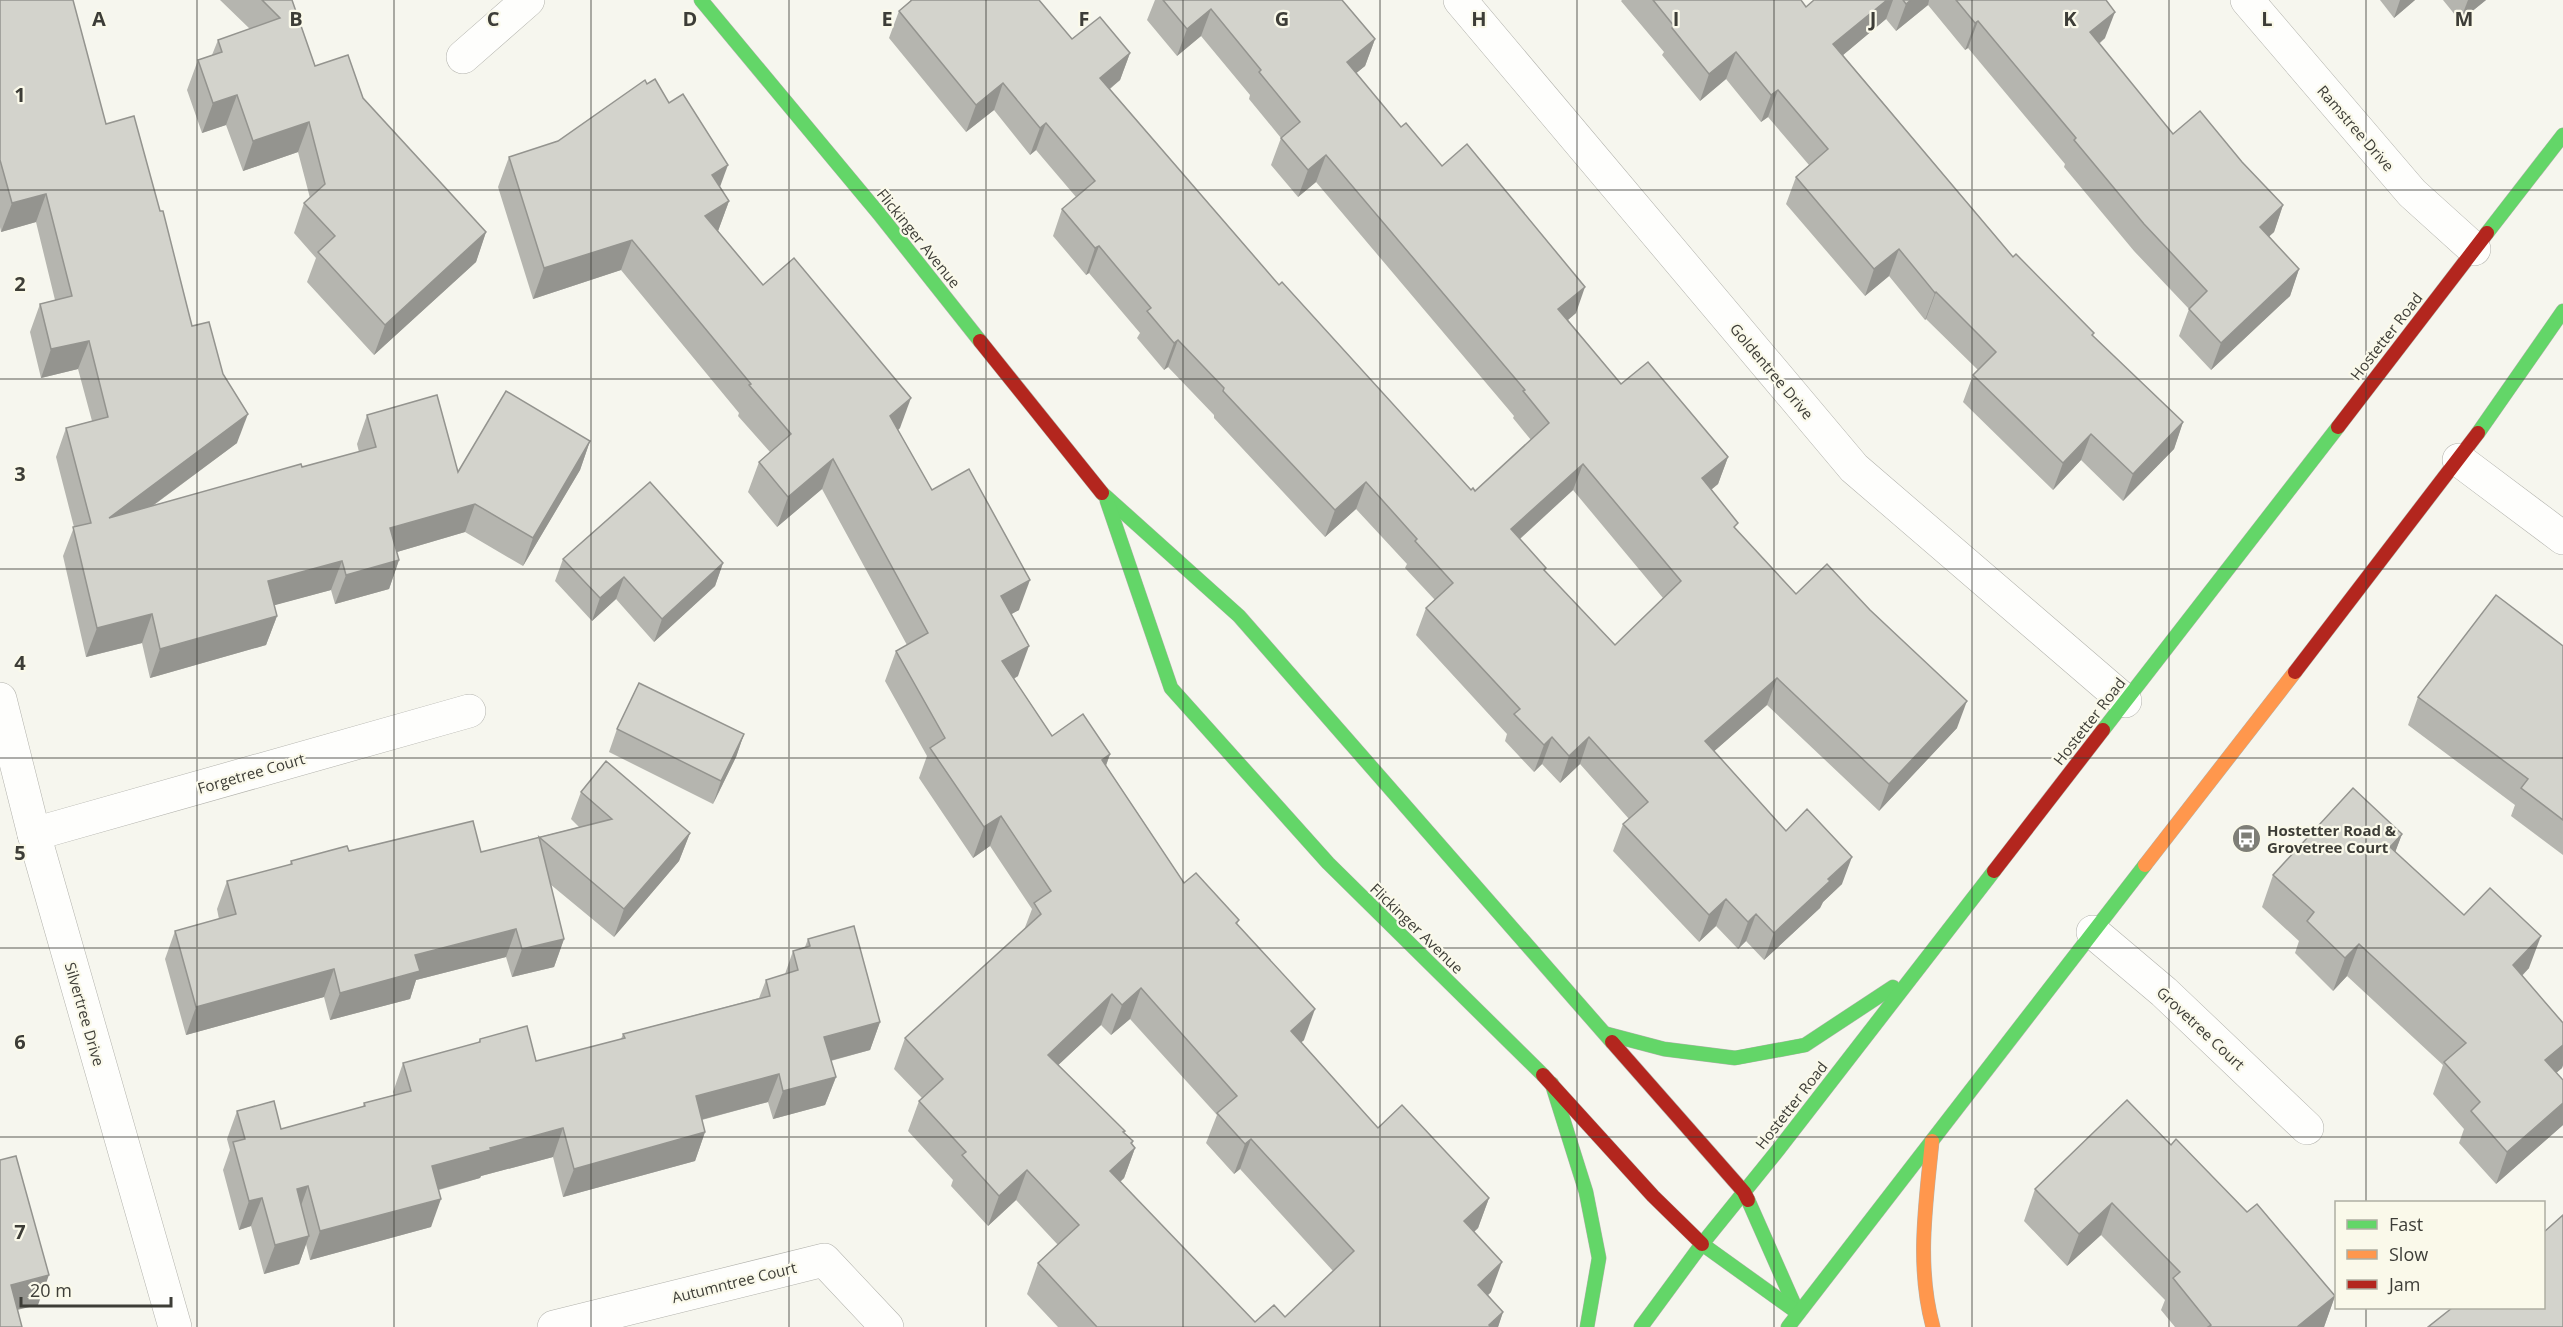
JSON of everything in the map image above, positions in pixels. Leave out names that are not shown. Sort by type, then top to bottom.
[{"type":"main road","name":"Flickinger Avenue","points":[[701,0],[880,215],[1106,500],[1239,616],[1744,1192],[1798,1313]]},
{"type":"main road","name":"Hostetter Road","points":[[1641,1327],[1702,1244],[2563,135]]},
{"type":"main road","points":[[1788,1327],[2459,460],[2563,311]]},
{"type":"main road","name":"Flickinger Avenue","points":[[1106,500],[1171,688],[1328,863],[1552,1084],[1653,1196],[1702,1244],[1798,1313],[1810,1327]]},
{"type":"main road","points":[[1607,1034],[1664,1050],[1735,1058],[1805,1044],[1914,973]]},
{"type":"main road","points":[[1552,1084],[1586,1192],[1599,1258],[1587,1327]]},
{"type":"main road","points":[[1932,1141],[1922,1260],[1926,1308],[1933,1327]]},
{"type":"street","points":[[463,57],[528,0]]},
{"type":"street","name":"Goldentree Drive","points":[[1460,0],[1854,468],[2125,701]]},
{"type":"street","name":"Ramstree Drive","points":[[2247,0],[2412,193],[2475,249]]},
{"type":"street","points":[[2459,460],[2563,538]]},
{"type":"street","name":"Silvertree Drive","points":[[0,699],[34,834],[175,1327]]},
{"type":"street","name":"Forgetree Court","points":[[34,834],[469,711]]},
{"type":"street","name":"Grovetree Court","points":[[2093,932],[2164,992],[2307,1128]]},
{"type":"street","name":"Autumntree Court","points":[[554,1327],[824,1260],[887,1327]]},
{"type":"building","points":[[0,0],[73,0],[106,124],[134,116],[160,211],[163,211],[192,326],[209,322],[223,374],[248,414],[109,518],[301,464],[302,467],[376,447],[367,415],[437,395],[458,472],[506,391],[590,441],[533,538],[475,504],[390,528],[399,560],[346,575],[342,561],[268,581],[277,616],[160,649],[152,614],[97,628],[73,527],[91,523],[66,428],[108,417],[89,341],[51,349],[40,304],[72,296],[46,194],[12,203],[0,160]]},
{"type":"building","points":[[262,0],[292,0],[315,66],[348,55],[363,98],[486,232],[385,325],[318,252],[335,236],[304,203],[325,184],[309,122],[253,141],[237,95],[213,103],[198,60],[222,52],[218,40],[280,18]]},
{"type":"building","points":[[912,0],[1039,0],[1072,39],[1100,17],[1130,53],[1100,78],[1279,285],[1282,282],[1471,490],[1473,488],[1475,491],[1549,423],[1523,391],[1525,390],[1326,155],[1308,170],[1281,138],[1300,122],[1211,9],[1187,29],[1163,0],[1342,0],[1375,39],[1347,62],[1401,127],[1406,123],[1442,166],[1467,144],[1585,287],[1558,309],[1621,384],[1648,362],[1728,457],[1702,478],[1738,523],[1734,527],[1796,594],[1827,564],[1870,610],[1967,701],[1889,784],[1777,678],[1705,741],[1786,831],[1807,809],[1852,857],[1828,879],[1830,881],[1774,933],[1756,914],[1748,922],[1726,899],[1709,915],[1623,824],[1648,802],[1589,737],[1569,756],[1552,737],[1544,745],[1514,714],[1520,709],[1426,608],[1453,583],[1366,482],[1335,510],[1223,391],[1224,388],[1178,340],[1174,343],[1147,311],[1151,308],[1099,246],[1095,248],[1062,209],[1095,181],[1046,123],[1040,128],[1003,83],[976,105],[899,11]],"holes":[[[1583,464],[1681,581],[1615,645],[1544,570],[1546,568],[1511,529]]]},
{"type":"building","points":[[1653,0],[1801,0],[1806,7],[1814,0],[1887,0],[1833,44],[2013,257],[2016,254],[2094,333],[2092,335],[2183,422],[2133,474],[2091,434],[2063,463],[1973,375],[1996,352],[1935,293],[1899,249],[1874,269],[1796,177],[1828,149],[1778,90],[1771,95],[1736,52],[1709,74]]},
{"type":"building","points":[[1956,0],[2106,0],[2115,12],[2090,32],[2173,134],[2200,111],[2242,162],[2283,205],[2260,227],[2299,269],[2221,343],[2189,309],[2207,291],[2144,224],[1978,21],[1975,23]]},
{"type":"building","points":[[655,79],[669,103],[683,94],[728,165],[712,175],[729,201],[705,216],[763,285],[794,258],[911,398],[890,416],[932,490],[969,469],[1030,580],[1001,596],[1029,646],[1002,661],[1052,736],[1083,714],[1110,754],[1102,760],[1184,883],[1196,873],[1239,920],[1236,923],[1315,1009],[1291,1031],[1378,1128],[1402,1105],[1489,1198],[1464,1221],[1502,1262],[1478,1285],[1503,1312],[1489,1325],[1491,1327],[1097,1327],[1038,1263],[1079,1225],[1027,1170],[999,1196],[962,1155],[966,1152],[919,1101],[943,1079],[905,1038],[1041,914],[1034,903],[1051,891],[1001,816],[984,827],[930,748],[945,738],[896,651],[928,633],[833,459],[788,497],[759,462],[791,434],[632,240],[544,268],[509,157],[558,141],[645,80],[647,84]],"holes":[[[1141,988],[1237,1096],[1217,1113],[1245,1144],[1251,1139],[1354,1251],[1285,1317],[1274,1305],[1255,1322],[1110,1171],[1135,1148],[1131,1143],[1133,1141],[1048,1055],[1112,994],[1122,1005]]]},
{"type":"building","points":[[650,482],[723,563],[662,619],[624,577],[600,598],[563,559]]},
{"type":"building","points":[[2496,595],[2563,646],[2563,820],[2521,788],[2528,779],[2418,697]]},
{"type":"building","points":[[639,683],[744,734],[721,781],[617,729]]},
{"type":"building","points":[[606,761],[690,833],[624,909],[539,837],[612,819],[581,792]]},
{"type":"building","points":[[2353,788],[2402,834],[2390,847],[2464,915],[2490,888],[2541,936],[2513,965],[2563,1023],[2563,1045],[2545,1060],[2563,1080],[2563,1103],[2507,1152],[2471,1111],[2480,1102],[2444,1062],[2466,1043],[2359,944],[2345,958],[2307,921],[2314,912],[2273,875]]},
{"type":"building","points":[[473,821],[481,852],[539,837],[564,939],[522,949],[516,929],[415,955],[420,971],[340,993],[334,969],[196,1007],[175,931],[236,914],[227,881],[292,864],[291,861],[347,846],[349,851]]},
{"type":"building","points":[[854,926],[880,1022],[824,1037],[836,1077],[783,1091],[779,1074],[696,1096],[705,1132],[574,1169],[563,1128],[490,1148],[491,1150],[432,1166],[441,1199],[320,1231],[308,1186],[297,1189],[309,1236],[275,1245],[262,1198],[249,1201],[233,1142],[245,1139],[237,1111],[274,1101],[281,1129],[411,1091],[403,1063],[480,1042],[480,1039],[527,1026],[536,1061],[625,1038],[623,1034],[770,996],[766,980],[798,970],[793,951],[810,946],[808,939]]},
{"type":"building","points":[[2127,1100],[2171,1145],[2176,1139],[2247,1212],[2257,1204],[2335,1296],[2297,1327],[2208,1327],[2211,1325],[2173,1278],[2180,1272],[2112,1203],[2079,1234],[2035,1189]]},
{"type":"building","points":[[16,1156],[49,1275],[11,1285],[22,1327],[0,1327],[0,1160]]},
{"type":"building","points":[[2563,1215],[2563,1327],[2428,1327],[2451,1309],[2545,1309],[2545,1231]]},
{"type":"traffic: fast","points":[[701,0],[880,215],[980,341]]},
{"type":"traffic: fast","points":[[2487,233],[2563,135]]},
{"type":"traffic: fast","points":[[2478,433],[2563,311]]},
{"type":"traffic: fast","points":[[2103,730],[2338,427]]},
{"type":"traffic: fast","points":[[1102,493],[1239,616],[1612,1042]]},
{"type":"traffic: fast","points":[[1107,501],[1171,688],[1328,863],[1543,1075]]},
{"type":"traffic: fast","points":[[1788,1327],[2145,865]]},
{"type":"traffic: fast","points":[[1641,1327],[1702,1244],[1778,1150],[1994,871]]},
{"type":"traffic: fast","points":[[1607,1034],[1664,1049],[1735,1058],[1805,1045],[1893,987]]},
{"type":"traffic: fast","points":[[1552,1084],[1586,1192],[1599,1258],[1587,1327]]},
{"type":"traffic: fast","points":[[1748,1200],[1798,1313]]},
{"type":"traffic: fast","points":[[1702,1244],[1798,1313]]},
{"type":"traffic: slow","points":[[2145,865],[2295,672]]},
{"type":"traffic: slow","points":[[1932,1141],[1925,1211],[1924,1258],[1925,1281],[1933,1327]]},
{"type":"traffic: jam","points":[[2338,427],[2487,233]]},
{"type":"traffic: jam","points":[[980,341],[1102,493]]},
{"type":"traffic: jam","points":[[2295,672],[2478,433]]},
{"type":"traffic: jam","points":[[1994,871],[2103,730]]},
{"type":"traffic: jam","points":[[1612,1042],[1744,1192],[1748,1200]]},
{"type":"traffic: jam","points":[[1543,1075],[1653,1196],[1702,1244]]},
{"type":"place","name":"Hostetter Road & Grovetree Court","points":[[2246,839]]}]
